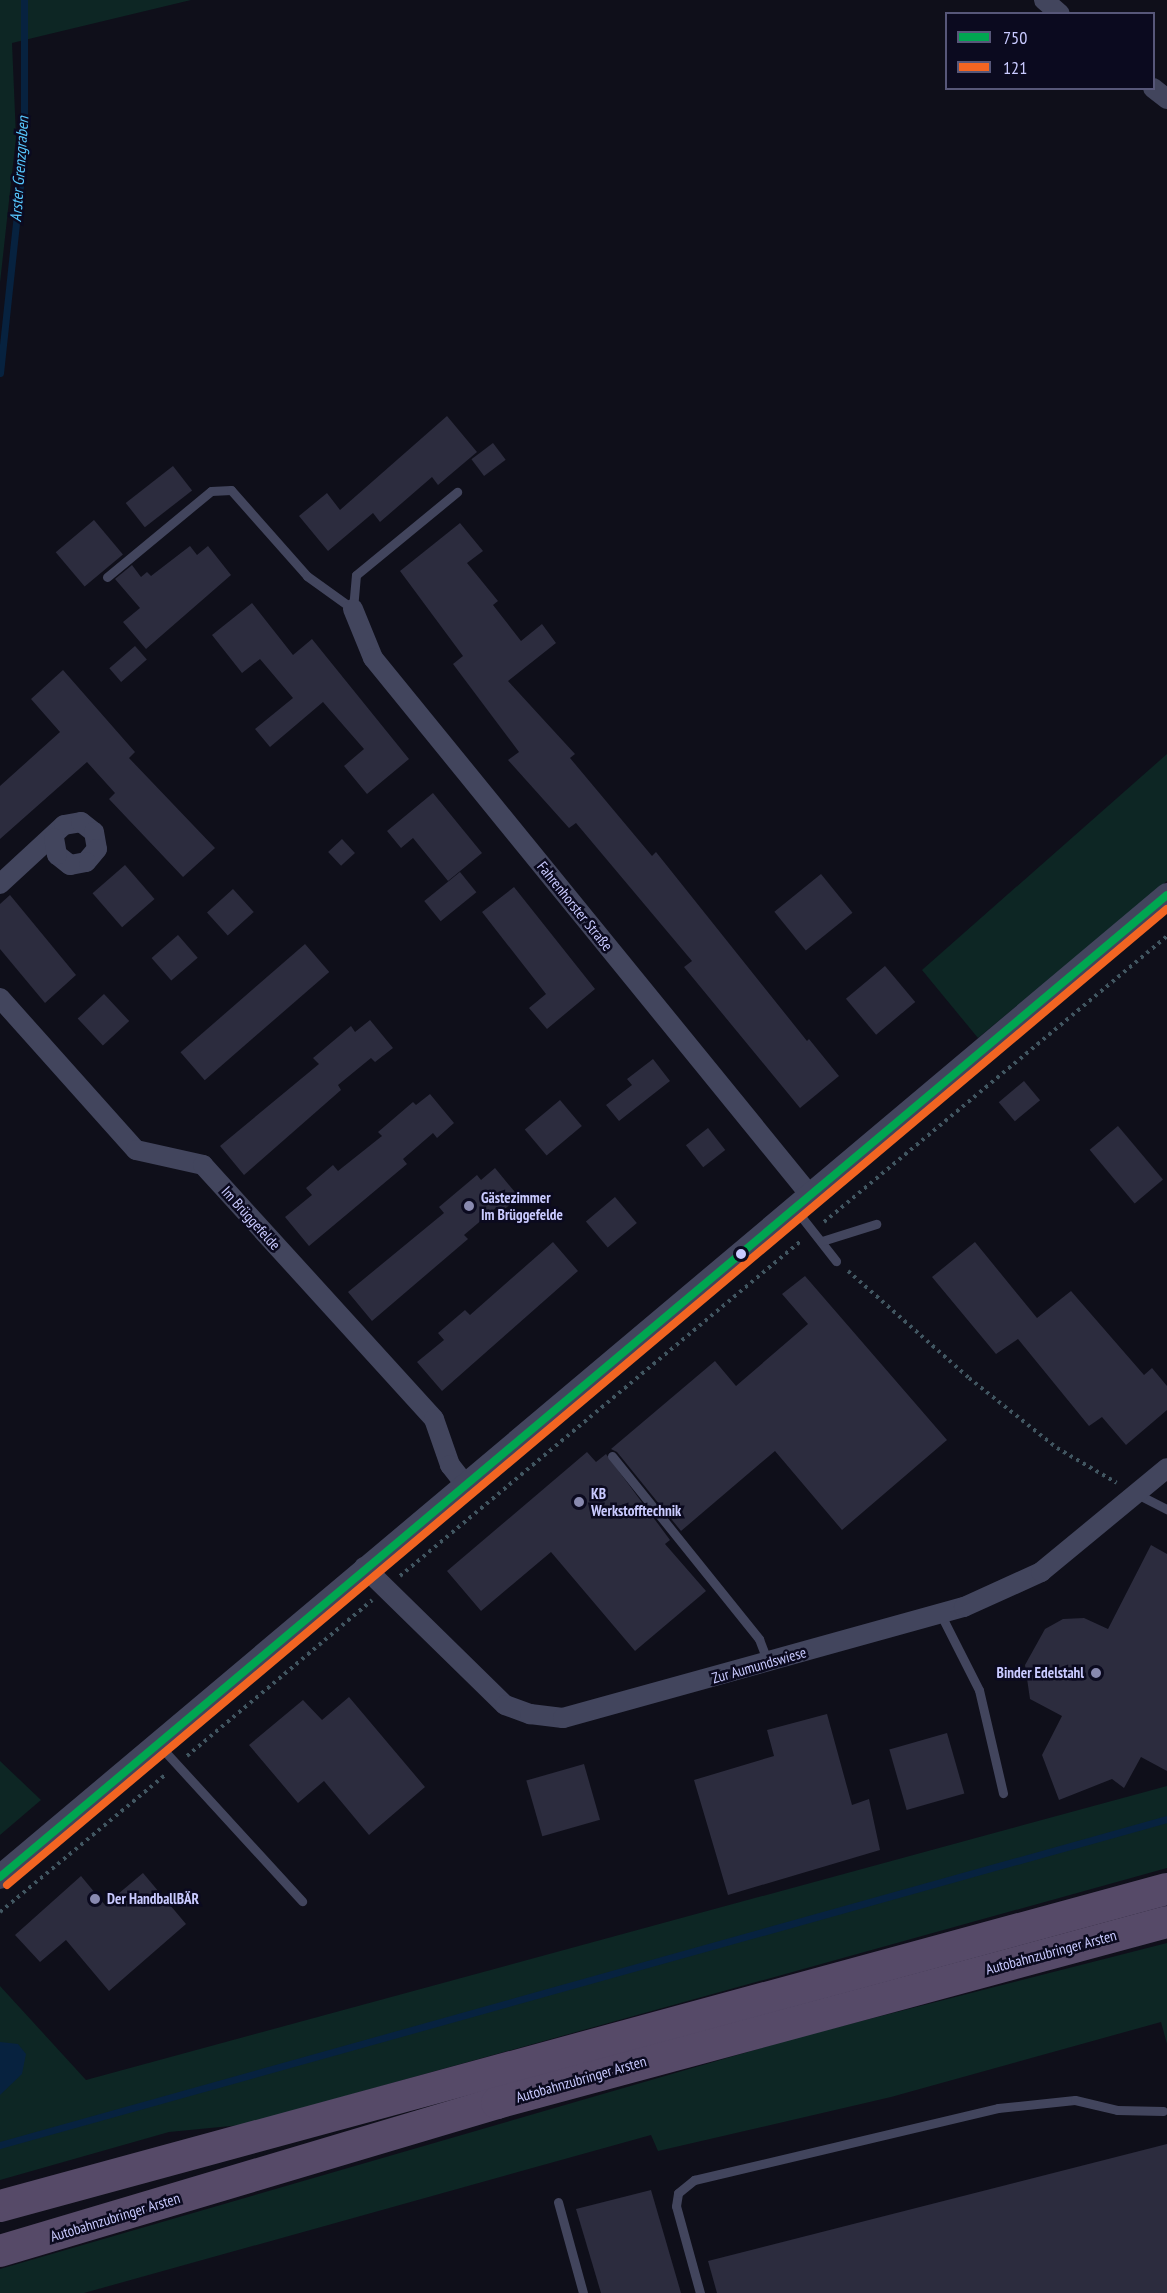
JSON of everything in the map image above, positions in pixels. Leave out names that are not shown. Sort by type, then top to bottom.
[{"type":"highway","name":"Autobahnzubringer Arsten","points":[[0,2206],[1167,1889]]},
{"type":"highway","name":"Autobahnzubringer Arsten","points":[[0,2251],[519,2097],[1167,1922]]},
{"type":"street","points":[[1044,0],[1058,12]]},
{"type":"street","points":[[1155,89],[1167,99]]},
{"type":"street","name":"Fahrenhorster Straße","points":[[353,609],[373,658],[802,1201]]},
{"type":"street","points":[[0,884],[54,838]]},
{"type":"street","points":[[0,1876],[364,1567],[1167,895]]},
{"type":"street","name":"Im Brüggefelde","points":[[0,998],[136,1150],[203,1165],[434,1419],[450,1465],[465,1484]]},
{"type":"street","name":"Zur Aumundswiese","points":[[364,1567],[505,1705],[530,1714],[563,1718],[940,1615],[1041,1572],[1167,1468]]},
{"type":"lane","points":[[107,577],[211,491],[231,490],[256,514],[307,576],[353,609]]},
{"type":"lane","points":[[353,609],[356,575],[456,492]]},
{"type":"lane","points":[[802,1201],[814,1230],[836,1260]]},
{"type":"lane","points":[[822,1241],[876,1224]]},
{"type":"lane","points":[[612,1456],[759,1639],[768,1663]]},
{"type":"lane","points":[[1137,1494],[1167,1509]]},
{"type":"lane","points":[[940,1615],[979,1689],[1003,1793]]},
{"type":"lane","points":[[157,1743],[302,1901]]},
{"type":"lane","points":[[700,2293],[676,2206],[678,2193],[694,2180],[998,2108],[1075,2100],[1117,2110],[1163,2111]]},
{"type":"lane","points":[[558,2202],[583,2293]]},
{"type":"path","points":[[0,1912],[1167,936]]},
{"type":"path","points":[[836,1260],[969,1378],[1057,1448],[1137,1494]]},
{"type":"green space","points":[[0,0],[191,0],[12,43],[16,137],[0,283]]},
{"type":"green space","points":[[1167,754],[1167,881],[978,1038],[922,970]]},
{"type":"green space","points":[[0,1761],[41,1800],[0,1835]]},
{"type":"green space","points":[[1167,1786],[1167,1868],[241,2125],[169,2132],[0,2180],[0,1986],[86,2080]]},
{"type":"green space","points":[[1167,1943],[1167,2044],[1161,2022],[891,2097],[658,2151],[651,2135],[84,2293],[0,2293],[0,2269],[799,2037]]},
{"type":"water","points":[[0,2042],[18,2044],[26,2054],[22,2074],[0,2095]]},
{"type":"building","points":[[447,416],[477,452],[438,485],[432,477],[380,522],[373,513],[328,551],[299,516],[327,493],[340,510]]},
{"type":"building","points":[[493,443],[506,460],[484,476],[471,459]]},
{"type":"building","points":[[173,466],[192,490],[145,527],[126,503]]},
{"type":"building","points":[[94,520],[123,554],[85,587],[56,552]]},
{"type":"building","points":[[460,523],[483,551],[467,563],[498,601],[493,605],[521,641],[542,624],[556,643],[508,681],[575,754],[570,758],[652,856],[656,852],[807,1041],[809,1039],[839,1076],[800,1108],[684,967],[692,961],[576,823],[569,828],[508,760],[519,752],[453,664],[463,656],[400,571]]},
{"type":"building","points":[[190,546],[197,555],[208,546],[231,575],[146,649],[123,622],[140,608],[115,579],[132,565],[141,577],[147,572],[151,576]]},
{"type":"building","points":[[252,603],[293,655],[312,639],[409,759],[367,794],[344,766],[364,749],[323,702],[270,747],[255,729],[293,698],[260,659],[242,673],[212,635]]},
{"type":"building","points":[[135,646],[147,660],[121,682],[109,668]]},
{"type":"building","points":[[63,670],[135,752],[129,758],[215,848],[183,877],[109,799],[115,793],[87,762],[0,839],[0,786],[60,732],[31,699]]},
{"type":"building","points":[[433,793],[482,853],[448,881],[413,838],[401,848],[387,831]]},
{"type":"building","points":[[342,839],[355,853],[341,866],[328,852]]},
{"type":"building","points":[[125,865],[155,899],[122,927],[93,893]]},
{"type":"building","points":[[460,872],[476,892],[441,921],[424,901]]},
{"type":"building","points":[[821,874],[852,913],[806,951],[774,912]]},
{"type":"building","points":[[514,887],[595,989],[547,1029],[529,1008],[546,994],[482,912]]},
{"type":"building","points":[[233,889],[254,912],[228,935],[207,912]]},
{"type":"building","points":[[10,895],[76,975],[45,1003],[0,949],[0,904]]},
{"type":"building","points":[[178,935],[198,958],[171,981],[152,958]]},
{"type":"building","points":[[305,944],[329,972],[205,1080],[180,1052]]},
{"type":"building","points":[[885,966],[915,1002],[876,1035],[846,999]]},
{"type":"building","points":[[104,994],[129,1021],[103,1046],[78,1019]]},
{"type":"building","points":[[370,1020],[393,1048],[375,1062],[371,1058],[338,1085],[341,1090],[244,1175],[220,1146],[319,1064],[313,1058],[351,1026],[355,1032]]},
{"type":"building","points":[[653,1059],[670,1081],[619,1121],[606,1105],[632,1085],[627,1079]]},
{"type":"building","points":[[1024,1081],[1040,1100],[1015,1121],[999,1102]]},
{"type":"building","points":[[430,1094],[454,1123],[437,1138],[433,1133],[403,1159],[407,1164],[309,1246],[285,1217],[312,1195],[306,1188],[333,1165],[338,1171],[382,1136],[378,1132],[413,1102],[416,1105]]},
{"type":"building","points":[[560,1100],[582,1126],[547,1156],[525,1130]]},
{"type":"building","points":[[1118,1126],[1163,1180],[1135,1203],[1090,1150]]},
{"type":"building","points":[[708,1128],[725,1150],[703,1167],[686,1145]]},
{"type":"building","points":[[495,1168],[519,1197],[501,1212],[497,1207],[464,1235],[468,1239],[372,1321],[348,1292],[444,1213],[439,1207],[477,1175],[481,1180]]},
{"type":"building","points":[[615,1197],[637,1223],[608,1247],[586,1221]]},
{"type":"building","points":[[553,1242],[578,1271],[442,1391],[417,1362],[444,1340],[438,1333],[465,1310],[470,1315]]},
{"type":"building","points":[[975,1242],[1037,1318],[1071,1291],[1144,1375],[1152,1368],[1167,1386],[1167,1410],[1126,1445],[1102,1417],[1089,1426],[1018,1339],[996,1354],[932,1277]]},
{"type":"building","points":[[805,1276],[947,1440],[842,1530],[775,1451],[681,1531],[617,1452],[611,1449],[715,1361],[736,1386],[808,1324],[782,1294]]},
{"type":"building","name":"KB Werkstofftechnik","points":[[587,1452],[596,1462],[606,1454],[670,1540],[665,1544],[706,1591],[635,1651],[551,1552],[481,1611],[447,1571]]},
{"type":"building","name":"Binder Edelstahl","points":[[1151,1545],[1167,1554],[1167,1771],[1141,1757],[1124,1788],[1112,1779],[1059,1800],[1042,1755],[1062,1716],[1030,1699],[1025,1665],[1045,1629],[1063,1619],[1084,1618],[1108,1629]]},
{"type":"building","points":[[349,1697],[425,1787],[369,1835],[324,1781],[298,1803],[249,1745],[303,1700],[322,1720]]},
{"type":"building","points":[[827,1714],[852,1805],[869,1799],[880,1850],[728,1895],[694,1780],[774,1756],[767,1730]]},
{"type":"building","points":[[947,1733],[964,1794],[907,1810],[889,1750]]},
{"type":"building","points":[[584,1764],[600,1820],[542,1836],[526,1781]]},
{"type":"building","points":[[143,1873],[186,1924],[109,1991],[66,1940],[40,1962],[15,1935],[81,1876],[105,1905]]},
{"type":"building","points":[[1167,2144],[1167,2293],[717,2293],[708,2261]]},
{"type":"building","points":[[651,2190],[681,2293],[601,2293],[576,2209]]},
{"type":"waterway","name":"Arster Grenzgraben","points":[[0,373],[24,150],[24,0]]},
{"type":"waterway","points":[[0,2145],[1167,1819]]},
{"type":"transit line","name":"750","points":[[0,1877],[1167,895]]},
{"type":"transit line","name":"121","points":[[7,1885],[1167,909]]},
{"type":"place","name":"Gästezimmer Im Brüggefelde","points":[[469,1206]]},
{"type":"place","name":"KB Werkstofftechnik","points":[[579,1502]]},
{"type":"place","name":"Binder Edelstahl","points":[[1096,1673]]},
{"type":"place","name":"Der HandballBÄR","points":[[95,1899]]}]
